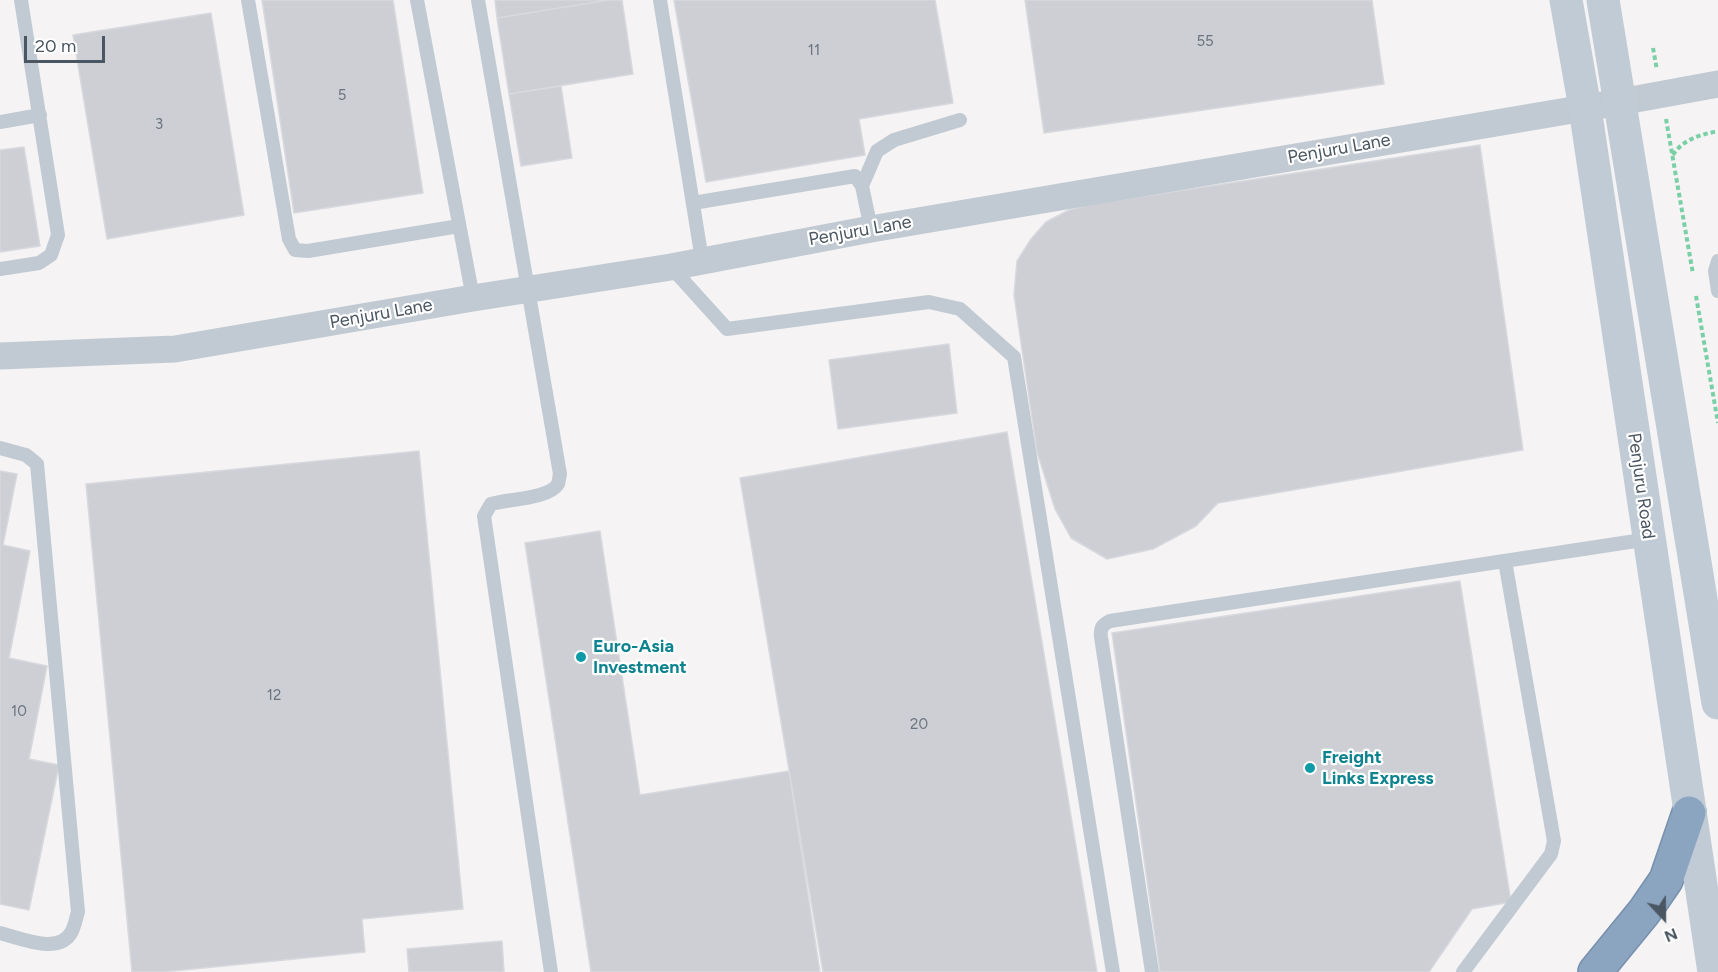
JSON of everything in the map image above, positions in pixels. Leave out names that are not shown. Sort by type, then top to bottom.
[{"type":"highway","points":[[1595,972],[1644,912],[1666,880],[1689,813]]},
{"type":"main road","name":"Penjuru Road","points":[[1566,0],[1586,108],[1714,972]]},
{"type":"main road","points":[[1603,0],[1704,584],[1718,703]]},
{"type":"street","name":"Penjuru Lane","points":[[0,356],[175,349],[671,267],[871,229],[1718,84]]},
{"type":"lane","points":[[0,269],[39,263],[51,255],[58,235],[21,0]]},
{"type":"lane","points":[[249,0],[289,239],[295,250],[308,251],[459,226]]},
{"type":"lane","points":[[417,0],[473,298]]},
{"type":"lane","points":[[478,0],[560,474],[557,485],[552,490],[543,494],[491,504],[484,516],[551,972]]},
{"type":"lane","points":[[660,0],[702,260]]},
{"type":"lane","points":[[0,122],[40,115]]},
{"type":"lane","points":[[862,186],[878,151],[894,140],[960,120]]},
{"type":"lane","points":[[693,203],[848,176],[855,177],[862,186],[871,229]]},
{"type":"lane","points":[[1718,261],[1715,271],[1718,291]]},
{"type":"lane","points":[[671,267],[727,329],[929,302],[960,309],[1014,357],[1113,972]]},
{"type":"lane","points":[[0,448],[26,455],[37,464],[78,912],[72,932],[64,941],[47,944],[0,933]]},
{"type":"lane","points":[[1152,972],[1101,637],[1100,629],[1103,624],[1110,621],[1649,539]]},
{"type":"lane","points":[[1464,972],[1551,854],[1554,841],[1505,561]]},
{"type":"path","points":[[1653,48],[1694,284]]},
{"type":"path","points":[[1673,156],[1678,147],[1692,138],[1718,131]]},
{"type":"path","points":[[1696,295],[1718,423]]},
{"type":"building","points":[[262,0],[393,0],[423,193],[294,213]]},
{"type":"building","points":[[495,0],[609,0],[497,18]]},
{"type":"building","points":[[609,0],[622,0],[633,74],[509,94],[497,18]]},
{"type":"building","points":[[674,0],[935,0],[953,103],[859,119],[865,155],[706,182]]},
{"type":"building","points":[[1025,0],[1372,0],[1384,84],[1044,133]]},
{"type":"building","points":[[211,13],[244,215],[107,239],[73,35]]},
{"type":"building","points":[[561,86],[572,158],[521,166],[509,94]]},
{"type":"building","points":[[1480,145],[1523,450],[1218,503],[1196,526],[1153,549],[1107,559],[1071,538],[1055,509],[1037,452],[1014,295],[1017,261],[1031,239],[1046,222],[1069,210],[1092,204]]},
{"type":"building","points":[[24,147],[40,246],[0,252],[0,150]]},
{"type":"building","points":[[949,344],[957,413],[838,429],[829,360]]},
{"type":"building","points":[[1007,432],[1097,972],[823,972],[740,478]]},
{"type":"building","points":[[419,451],[463,909],[362,919],[365,952],[163,972],[132,972],[86,484]]},
{"type":"building","points":[[0,471],[17,474],[3,545],[30,551],[9,658],[47,666],[29,759],[59,765],[29,910],[0,904]]},
{"type":"building","name":"Euro-Asia Investment","points":[[600,531],[640,795],[789,771],[820,972],[591,972],[525,543]]},
{"type":"building","name":"Freight Links Express","points":[[1460,581],[1511,902],[1472,909],[1429,972],[1160,972],[1112,633]]},
{"type":"building","points":[[502,941],[504,972],[409,972],[407,949]]},
{"type":"place","name":"Euro-Asia Investment","points":[[581,657]]},
{"type":"place","name":"Freight Links Express","points":[[1310,768]]}]
